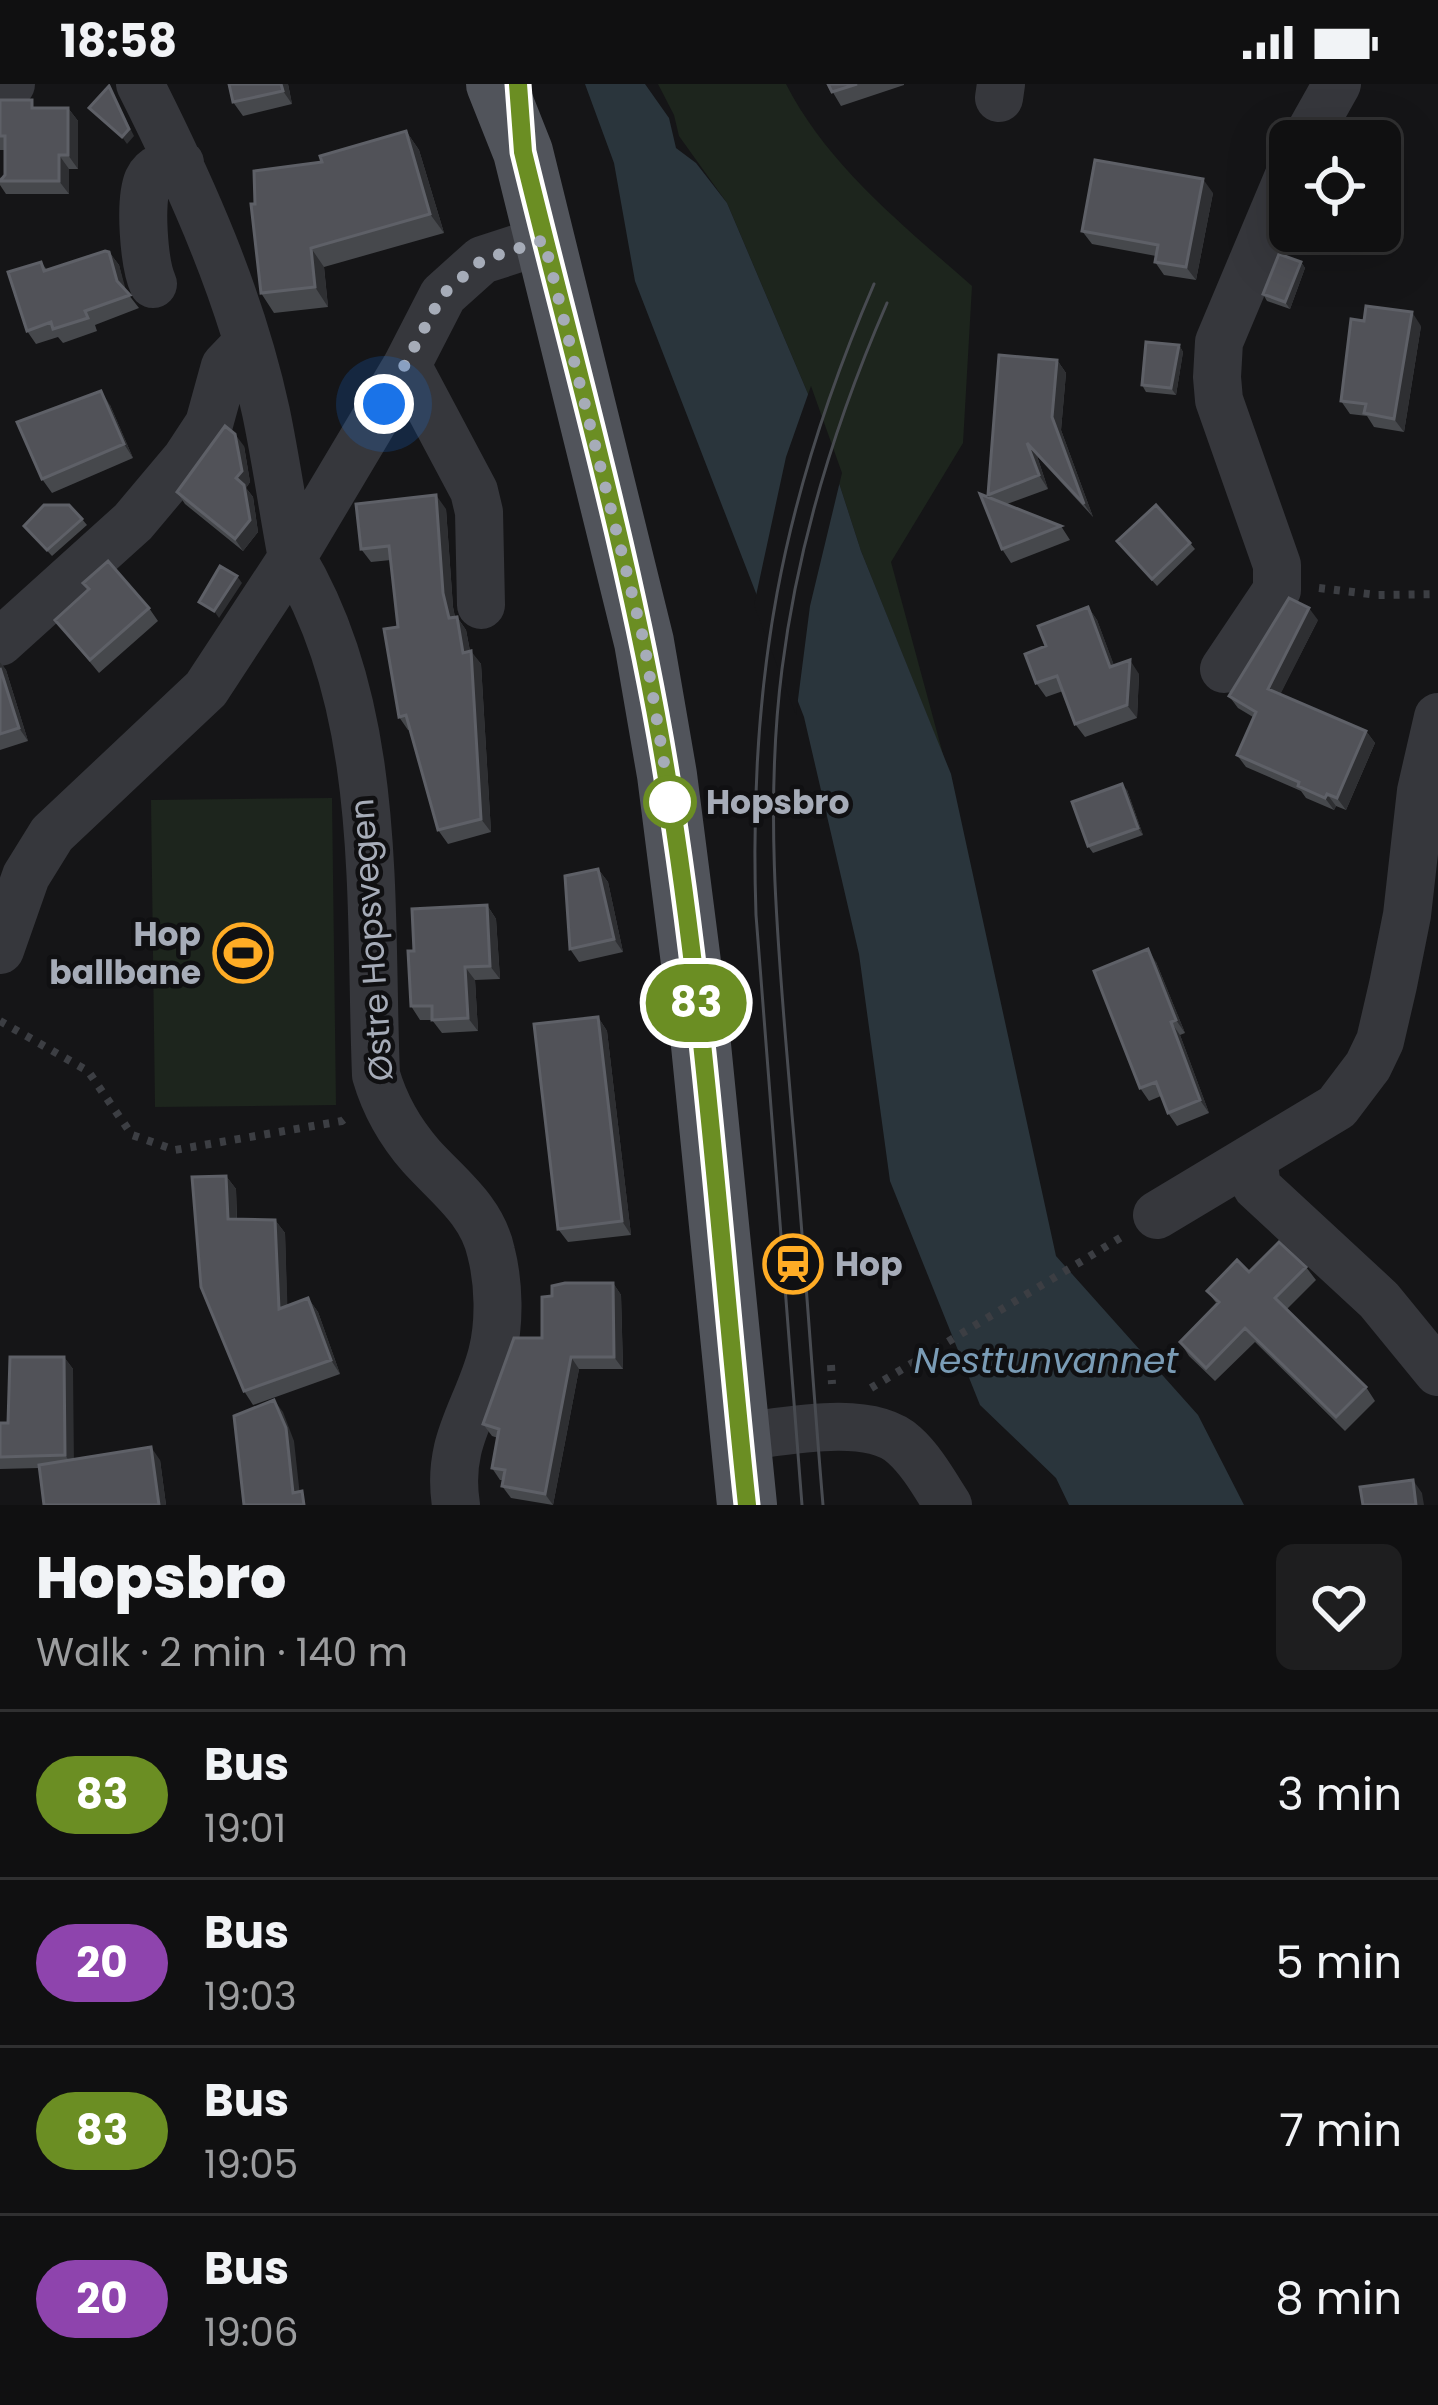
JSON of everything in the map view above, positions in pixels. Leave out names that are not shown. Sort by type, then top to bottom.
[{"type":"main road","points":[[496,84],[523,152],[638,620],[667,775],[699,1025],[747,1505]]},
{"type":"main road","points":[[518,84],[523,152]]},
{"type":"street","name":"Østre Hopsvegen","points":[[140,84],[217,252],[266,412],[292,558],[316,598],[343,672],[357,742],[367,845],[380,1091],[400,1129],[471,1208],[492,1255],[496,1332],[456,1449],[452,1480],[456,1505]]},
{"type":"street","points":[[1317,120],[1337,84]]},
{"type":"street","points":[[153,284],[144,249],[147,182],[160,166],[180,163]]},
{"type":"street","points":[[1224,669],[1277,590],[1276,555],[1219,400],[1219,342],[1269,223]]},
{"type":"street","points":[[0,950],[26,876],[52,834],[206,689],[292,558],[407,365],[442,295],[482,260],[544,240]]},
{"type":"street","points":[[2,641],[133,522],[186,459],[209,424],[225,366],[248,343]]},
{"type":"street","points":[[407,365],[474,491],[479,512],[481,605]]},
{"type":"street","points":[[1157,1215],[1337,1107],[1354,1088],[1380,1041],[1406,915],[1421,791],[1438,717]]},
{"type":"street","points":[[1253,1159],[1257,1187],[1379,1300],[1438,1372]]},
{"type":"street","points":[[740,1438],[845,1427],[887,1433],[904,1445],[948,1505]]},
{"type":"path","points":[[1319,588],[1438,595]]},
{"type":"path","points":[[0,1021],[88,1071],[132,1135],[176,1150],[342,1121],[380,1091]]},
{"type":"path","points":[[878,1383],[1157,1215]]},
{"type":"shaded area","points":[[658,84],[786,84],[845,168],[972,286],[963,443],[891,562],[944,758],[861,551],[817,415],[727,203],[679,136]]},
{"type":"shaded area","name":"Hop ballbane","points":[[332,798],[336,1105],[155,1107],[151,800]]},
{"type":"water","name":"Nesttunvannet","points":[[585,84],[645,84],[669,118],[676,148],[696,163],[727,203],[817,415],[861,551],[951,774],[1056,1256],[1198,1415],[1244,1505],[1069,1505],[1056,1478],[980,1405],[890,1181],[859,954],[804,717],[635,281],[614,163]]},
{"type":"pier","points":[[811,386],[842,473],[810,606],[796,715],[754,605],[786,457]]},
{"type":"building","points":[[229,84],[281,84],[283,91],[233,102]]},
{"type":"building","points":[[828,84],[857,84],[832,92]]},
{"type":"building","points":[[109,86],[129,129],[122,137],[89,108]]},
{"type":"building","points":[[0,100],[32,100],[32,108],[68,108],[68,155],[59,155],[59,181],[0,181],[5,175],[5,136],[0,136]]},
{"type":"building","points":[[406,131],[430,214],[311,248],[315,287],[261,293],[251,204],[255,204],[254,171],[322,162],[320,156]]},
{"type":"building","points":[[1095,160],[1203,179],[1186,267],[1155,262],[1158,245],[1082,231]]},
{"type":"building","points":[[105,251],[117,281],[130,295],[85,311],[88,318],[53,329],[51,322],[27,331],[8,272],[41,262],[44,271]]},
{"type":"building","points":[[1279,254],[1301,262],[1285,302],[1263,294]]},
{"type":"building","points":[[1366,306],[1412,312],[1394,419],[1364,413],[1366,404],[1341,401],[1351,319],[1364,321]]},
{"type":"building","points":[[1146,342],[1179,345],[1171,388],[1142,385]]},
{"type":"building","points":[[999,355],[1057,360],[1052,417],[1084,504],[1027,443],[1039,475],[988,495]]},
{"type":"building","points":[[101,391],[124,444],[42,479],[17,422]]},
{"type":"building","points":[[225,426],[235,434],[242,471],[236,478],[244,485],[250,520],[235,539],[177,492]]},
{"type":"building","points":[[980,494],[1061,526],[1002,549]]},
{"type":"building","points":[[436,495],[443,593],[449,618],[457,617],[463,653],[471,651],[481,819],[438,830],[406,715],[399,717],[384,629],[398,627],[389,546],[361,549],[356,504]]},
{"type":"building","points":[[44,505],[69,505],[82,519],[47,550],[24,526]]},
{"type":"building","points":[[1156,505],[1190,543],[1152,579],[1117,541]]},
{"type":"building","points":[[108,561],[149,608],[90,660],[55,620],[89,589],[83,583]]},
{"type":"building","points":[[220,566],[237,576],[214,611],[199,602]]},
{"type":"building","points":[[1289,598],[1309,608],[1268,689],[1366,731],[1337,798],[1327,794],[1325,798],[1237,755],[1256,712],[1229,696]]},
{"type":"building","points":[[1088,607],[1110,667],[1130,660],[1127,705],[1075,724],[1057,676],[1036,683],[1025,654],[1046,646],[1038,626]]},
{"type":"building","points":[[0,668],[19,728],[0,734]]},
{"type":"building","points":[[1122,784],[1138,828],[1088,846],[1072,802]]},
{"type":"building","points":[[598,869],[614,939],[570,949],[565,876]]},
{"type":"building","points":[[487,905],[490,966],[465,967],[468,1018],[432,1020],[432,1006],[411,1006],[412,909]]},
{"type":"building","points":[[1148,949],[1200,1100],[1168,1113],[1156,1082],[1140,1088],[1094,971]]},
{"type":"building","points":[[598,1017],[622,1221],[558,1229],[534,1024]]},
{"type":"building","points":[[226,1176],[228,1219],[275,1220],[279,1309],[308,1298],[331,1360],[244,1391],[201,1287],[192,1177]]},
{"type":"building","points":[[1279,1242],[1306,1267],[1275,1298],[1366,1387],[1336,1417],[1245,1328],[1206,1368],[1180,1342],[1219,1302],[1207,1291],[1237,1260],[1249,1272]]},
{"type":"building","points":[[613,1283],[614,1357],[571,1357],[545,1494],[502,1486],[505,1470],[492,1468],[499,1429],[483,1424],[514,1338],[542,1338],[542,1297],[552,1296],[552,1286]]},
{"type":"building","points":[[10,1357],[64,1357],[65,1455],[0,1457],[0,1423],[8,1423]]},
{"type":"building","points":[[274,1400],[286,1428],[293,1493],[302,1491],[304,1505],[244,1505],[234,1416]]},
{"type":"building","points":[[151,1447],[159,1505],[44,1505],[39,1465]]},
{"type":"building","points":[[1413,1480],[1416,1505],[1363,1505],[1360,1487]]},
{"type":"tram line","points":[[802,1505],[756,915],[758,748],[765,669],[794,517],[815,441],[874,284]]},
{"type":"tram line","points":[[823,1505],[779,948],[776,725],[789,622],[809,528],[851,392],[887,303]]},
{"type":"bus line","name":"83","points":[[518,84],[523,152],[644,642],[667,775],[699,1025],[747,1505]]},
{"type":"place","name":"Hopsbro","points":[[670,802]]},
{"type":"place","name":"Hop ballbane","points":[[243,953]]},
{"type":"place","name":"Hop","points":[[793,1264]]},
{"type":"route","points":[[384,404],[442,295],[482,260],[544,240],[644,642],[673,817],[670,802]]}]
